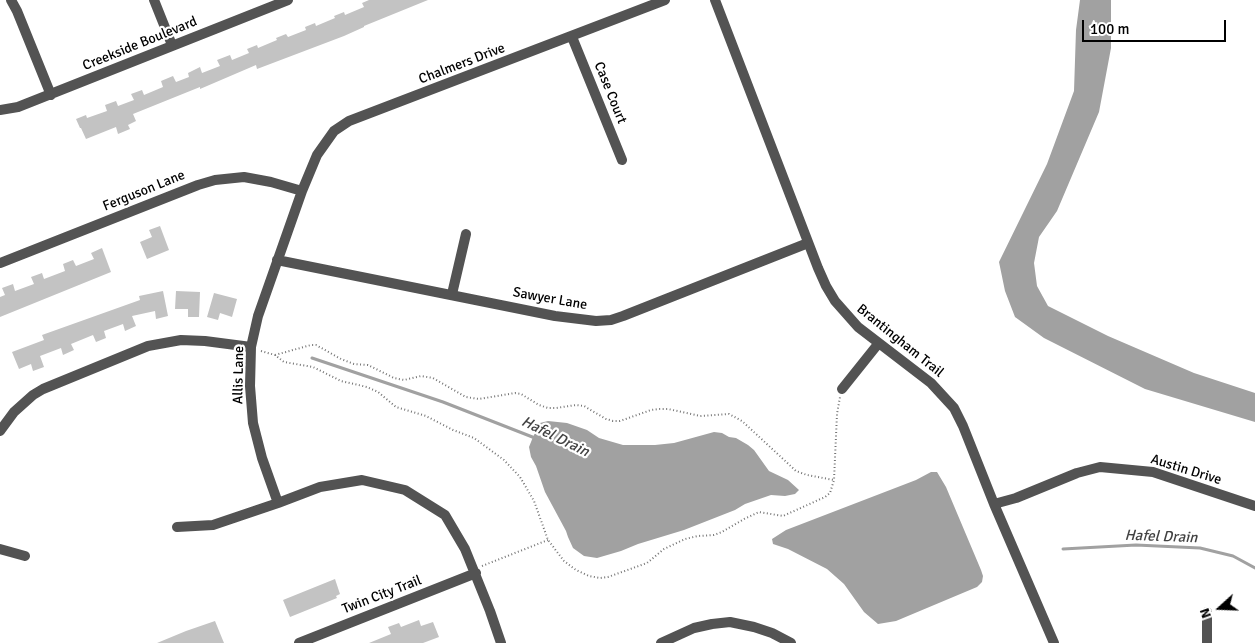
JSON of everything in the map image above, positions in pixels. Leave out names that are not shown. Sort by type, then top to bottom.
[{"type":"street","points":[[11,0],[51,94]]},
{"type":"street","points":[[154,0],[172,46]]},
{"type":"street","name":"Creekside Boulevard","points":[[0,110],[18,107],[288,0]]},
{"type":"street","name":"Chalmers Drive","points":[[302,191],[317,155],[334,131],[349,121],[572,37],[664,0]]},
{"type":"street","name":"Brantingham Trail","points":[[715,0],[823,280],[835,301],[858,327],[931,383],[954,408],[1054,643]]},
{"type":"street","name":"Case Court","points":[[572,37],[622,160]]},
{"type":"street","name":"Ferguson Lane","points":[[0,263],[215,180],[244,178],[271,182],[302,191]]},
{"type":"street","name":"Allis Lane","points":[[278,503],[262,458],[253,423],[250,386],[251,349],[258,316],[302,191]]},
{"type":"street","points":[[452,294],[466,234]]},
{"type":"street","name":"Sawyer Lane","points":[[277,260],[571,319],[596,321],[611,320],[808,243]]},
{"type":"street","points":[[0,431],[14,412],[33,395],[43,389],[148,346],[181,340],[205,341],[251,349]]},
{"type":"street","points":[[842,388],[878,344]]},
{"type":"street","name":"Austin Drive","points":[[994,504],[1016,498],[1077,473],[1100,467],[1152,472],[1255,506]]},
{"type":"street","points":[[177,527],[213,525],[320,487],[362,480],[405,490],[444,514],[465,549],[475,571],[501,643]]},
{"type":"street","points":[[0,550],[25,556]]},
{"type":"street","name":"Twin City Trail","points":[[299,643],[475,571]]},
{"type":"street","points":[[1207,612],[1207,643]]},
{"type":"street","points":[[661,643],[694,628],[730,622],[772,633],[791,643]]},
{"type":"path","points":[[275,355],[316,345],[341,359],[354,364],[368,365],[399,379],[404,380],[421,376],[434,378],[466,397],[479,399],[521,394],[548,408],[584,406],[613,421],[620,421],[651,410],[660,409],[700,416],[729,414],[742,421],[796,471],[834,480]]},
{"type":"path","points":[[251,349],[275,355],[284,362],[313,367],[341,381],[367,387],[378,392],[396,407],[426,416],[446,427],[474,438],[504,460],[520,477],[534,501],[548,540],[564,561],[576,570],[589,576],[608,577],[647,563],[671,544],[698,536],[714,535],[759,512],[776,516],[791,514],[825,497],[830,493],[834,480],[837,414],[842,388]]},
{"type":"path","points":[[475,571],[548,540]]},
{"type":"water","points":[[1080,0],[1111,0],[1111,48],[1099,112],[1057,211],[1039,237],[1034,263],[1037,286],[1048,306],[1108,336],[1194,373],[1255,393],[1255,422],[1145,389],[1044,338],[1015,317],[1005,291],[999,262],[1047,164],[1074,91],[1076,30]]},
{"type":"water","points":[[548,421],[567,423],[587,430],[599,438],[623,445],[674,443],[714,432],[722,433],[748,445],[754,450],[769,471],[788,480],[799,490],[795,494],[785,496],[771,495],[684,530],[621,551],[597,558],[584,556],[573,548],[545,492],[531,457],[529,447],[533,437],[540,423]]},
{"type":"water","points":[[931,472],[937,472],[946,487],[981,570],[982,582],[977,587],[896,621],[878,624],[864,612],[844,584],[827,569],[788,549],[773,544],[772,539],[786,530],[916,480]]},
{"type":"building","points":[[369,0],[428,0],[344,36],[257,69],[256,65],[200,89],[200,87],[133,114],[136,121],[128,125],[130,129],[118,134],[116,127],[86,139],[76,119],[86,115],[87,118],[107,111],[105,105],[116,101],[118,106],[134,100],[131,94],[142,90],[144,95],[163,87],[161,81],[173,76],[176,82],[189,77],[188,73],[200,67],[202,73],[220,66],[217,60],[230,55],[232,60],[249,53],[247,49],[257,45],[258,48],[286,34],[288,37],[306,30],[305,27],[315,23],[316,26],[344,12],[345,15],[364,7],[362,3]]},
{"type":"building","points":[[160,226],[169,250],[147,259],[140,242],[152,237],[149,230]]},
{"type":"building","points":[[102,248],[111,272],[0,317],[0,297],[5,295],[2,288],[13,284],[15,291],[34,284],[31,277],[42,273],[44,279],[65,271],[63,264],[73,260],[76,266],[94,259],[91,253]]},
{"type":"building","points":[[163,291],[168,316],[156,319],[155,311],[132,316],[136,326],[125,331],[123,324],[104,331],[106,338],[96,342],[93,335],[71,344],[74,350],[63,355],[61,348],[40,356],[44,367],[33,371],[31,364],[19,369],[12,352],[44,340],[42,335],[140,300],[139,296]]},
{"type":"building","points":[[176,291],[200,292],[199,317],[188,317],[188,309],[175,309]]},
{"type":"building","points":[[214,293],[237,299],[232,317],[220,313],[218,320],[207,317]]},
{"type":"building","points":[[335,579],[340,594],[336,596],[337,598],[290,617],[283,600]]},
{"type":"building","points":[[419,620],[421,626],[433,622],[439,637],[423,643],[369,643],[391,634],[388,627],[399,623],[401,627]]},
{"type":"building","points":[[215,621],[224,643],[157,643],[186,631]]},
{"type":"waterway","name":"Hafel Drain","points":[[312,358],[443,402],[535,438]]},
{"type":"waterway","name":"Hafel Drain","points":[[1063,549],[1136,545],[1200,548],[1233,556],[1255,568]]}]
